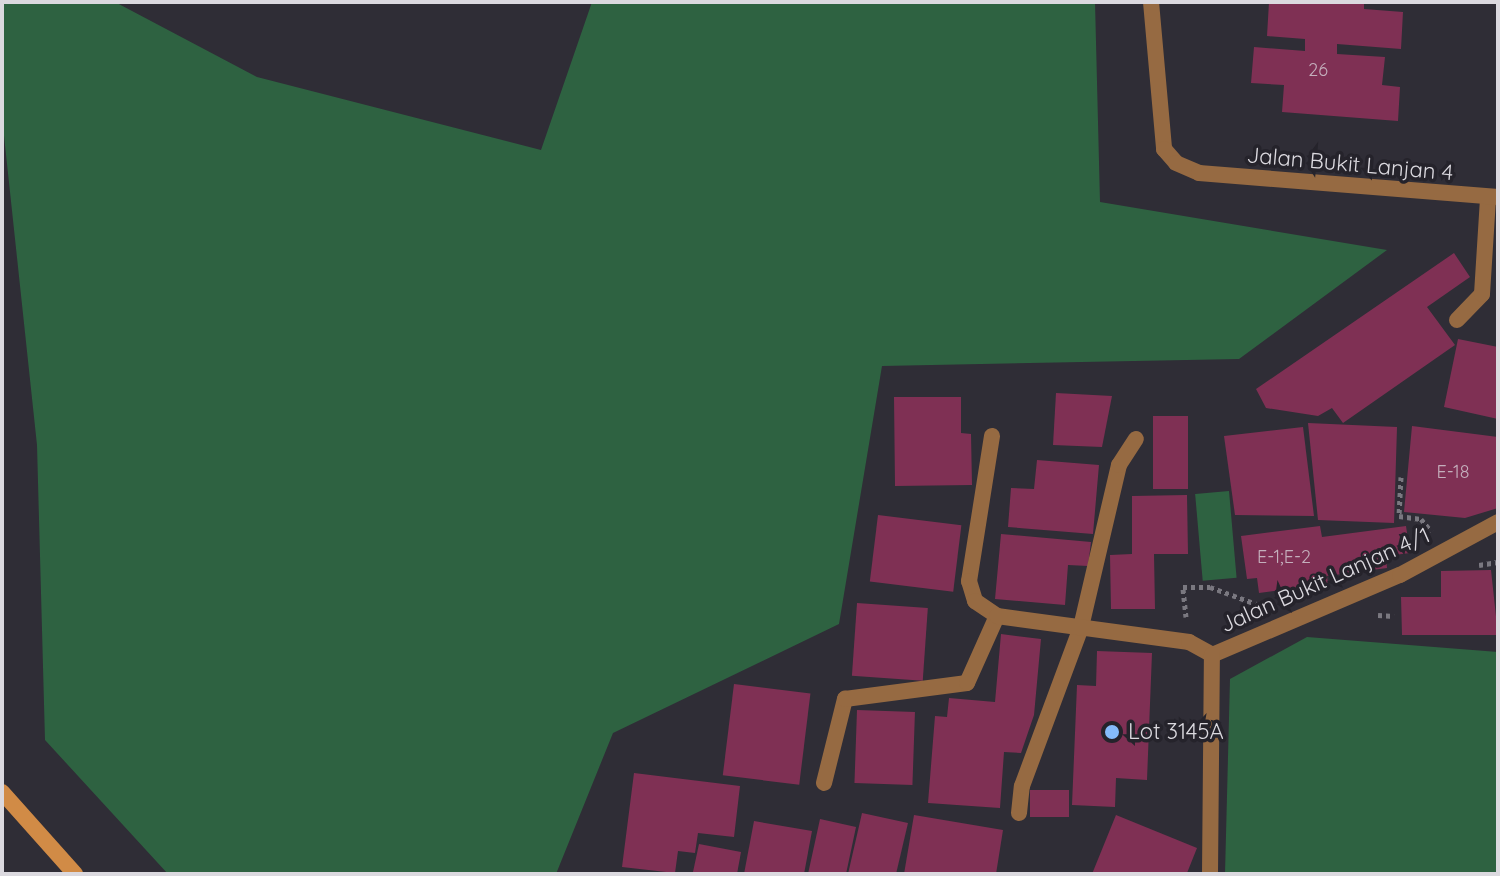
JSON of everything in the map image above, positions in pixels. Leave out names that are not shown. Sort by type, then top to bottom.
[{"type":"street","name":"Jalan Bukit Lanjan 4","points":[[1151,2],[1164,149],[1199,173],[1493,198]]},
{"type":"street","points":[[1457,320],[1482,294],[1493,198]]},
{"type":"street","points":[[992,436],[969,581],[975,601],[997,616],[1189,642],[1212,655],[1210,874]]},
{"type":"street","points":[[1019,813],[1022,786],[1081,627],[1119,465],[1136,439]]},
{"type":"street","name":"Jalan Bukit Lanjan 4/1","points":[[1212,655],[1449,549],[1498,522]]},
{"type":"street","points":[[824,783],[845,699],[967,683],[997,616]]},
{"type":"street","points":[[2,792],[75,874]]},
{"type":"path","points":[[1401,477],[1399,516],[1421,519],[1449,549]]},
{"type":"path","points":[[1183,587],[1210,587],[1267,608]]},
{"type":"green space","points":[[2,2],[115,2],[257,77],[541,150],[592,2],[1095,2],[1100,202],[1387,250],[1239,359],[882,366],[839,624],[613,733],[556,874],[168,874],[45,740],[37,445],[2,117]]},
{"type":"green space","points":[[1229,491],[1237,578],[1203,581],[1195,494]]},
{"type":"green space","points":[[1307,637],[1498,652],[1498,874],[1225,874],[1230,679]]},
{"type":"building","points":[[1269,2],[1364,2],[1364,9],[1403,12],[1401,49],[1337,44],[1337,54],[1385,57],[1382,85],[1400,87],[1398,121],[1282,112],[1284,85],[1251,83],[1254,47],[1305,51],[1305,39],[1267,36]]},
{"type":"building","points":[[1454,253],[1470,277],[1427,307],[1455,345],[1343,423],[1332,408],[1318,416],[1266,408],[1256,389]]},
{"type":"building","points":[[1458,339],[1498,347],[1498,419],[1444,407]]},
{"type":"building","points":[[1056,393],[1112,396],[1102,447],[1053,445]]},
{"type":"building","points":[[894,397],[961,397],[961,433],[971,434],[972,485],[895,486]]},
{"type":"building","points":[[1153,416],[1188,416],[1188,489],[1153,489]]},
{"type":"building","points":[[1308,423],[1397,427],[1394,523],[1318,520]]},
{"type":"building","points":[[1412,426],[1498,437],[1498,508],[1465,518],[1404,512]]},
{"type":"building","points":[[1303,427],[1314,516],[1235,515],[1224,436]]},
{"type":"building","points":[[1037,460],[1099,465],[1093,534],[1008,527],[1011,488],[1034,489]]},
{"type":"building","points":[[1187,495],[1188,554],[1154,554],[1155,609],[1111,609],[1110,555],[1132,554],[1132,496]]},
{"type":"building","points":[[878,515],[961,525],[953,592],[870,582]]},
{"type":"building","points":[[1320,526],[1322,537],[1406,526],[1410,553],[1386,556],[1387,568],[1327,576],[1328,584],[1259,593],[1257,578],[1247,579],[1241,536]]},
{"type":"building","points":[[1001,534],[1091,542],[1088,566],[1068,565],[1065,605],[995,599]]},
{"type":"building","points":[[1491,570],[1498,635],[1402,635],[1401,597],[1441,597],[1441,571]]},
{"type":"building","points":[[857,603],[928,608],[923,681],[852,676]]},
{"type":"building","points":[[1001,634],[1041,639],[1034,715],[1021,753],[1004,752],[1000,808],[928,803],[935,716],[947,717],[949,698],[995,702]]},
{"type":"building","name":"Lot 3145A","points":[[1097,651],[1152,653],[1147,780],[1116,778],[1115,807],[1072,805],[1077,685],[1096,686]]},
{"type":"building","points":[[734,684],[810,693],[799,785],[723,775]]},
{"type":"building","points":[[857,710],[915,712],[912,785],[854,783]]},
{"type":"building","points":[[634,773],[740,786],[734,837],[698,833],[695,853],[678,851],[675,873],[622,867]]},
{"type":"building","points":[[1030,790],[1069,790],[1069,817],[1030,817]]},
{"type":"building","points":[[862,813],[908,823],[896,874],[848,874]]},
{"type":"building","points":[[914,815],[1003,830],[996,874],[904,874]]},
{"type":"building","points":[[1116,815],[1197,848],[1187,873],[1092,874]]},
{"type":"building","points":[[820,819],[856,827],[846,874],[808,874]]},
{"type":"building","points":[[754,821],[812,831],[804,874],[744,874]]},
{"type":"building","points":[[699,844],[741,852],[737,874],[693,872]]},
{"type":"place","name":"Lot 3145A","points":[[1112,732]]}]
